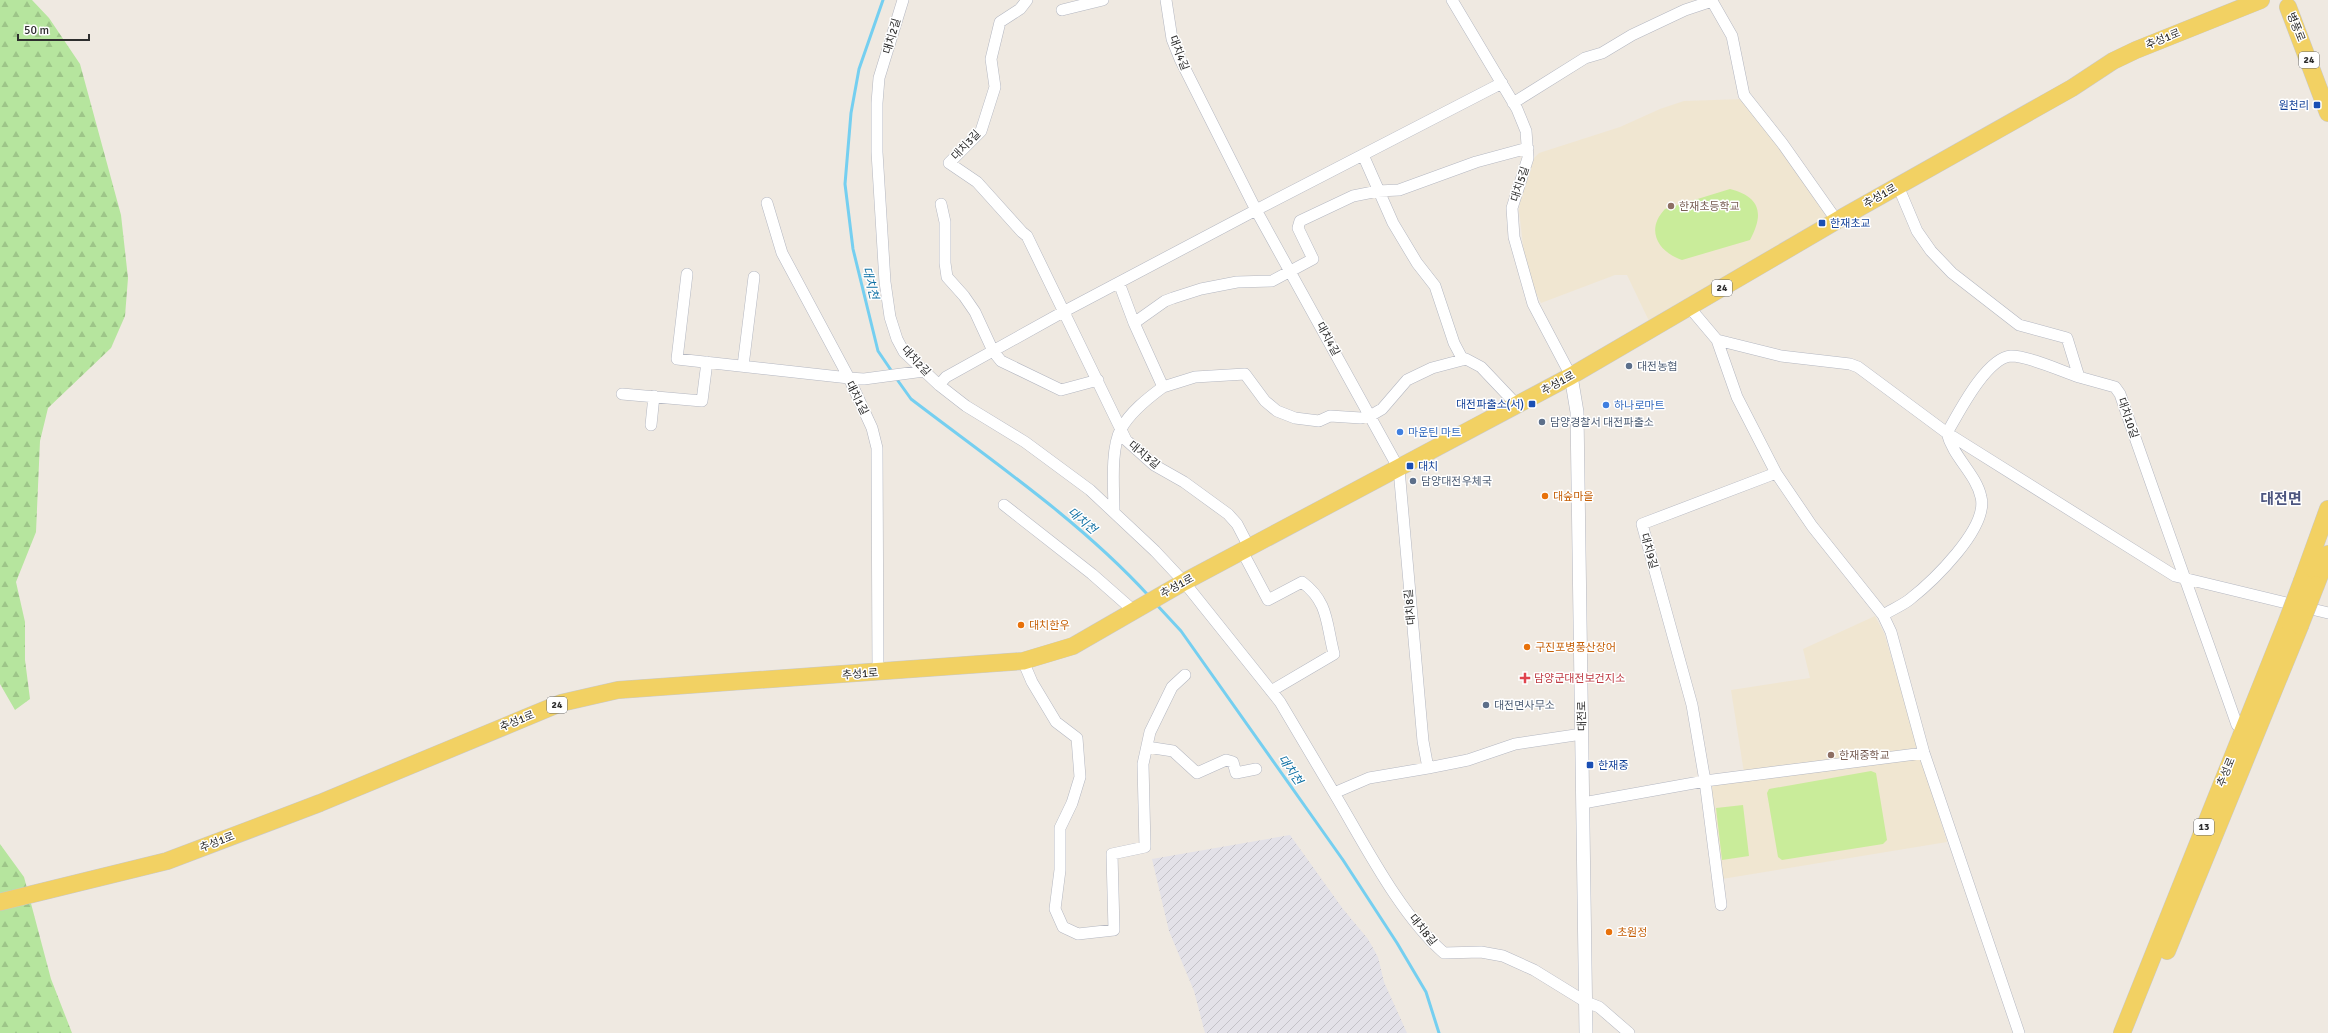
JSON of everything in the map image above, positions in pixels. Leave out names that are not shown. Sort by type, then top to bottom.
[{"type":"main road","name":"추성1로","points":[[0,902],[167,861],[320,803],[561,703],[618,690],[878,673],[1023,661],[1073,646],[1184,582],[1399,469],[1571,376],[1837,221],[2072,88],[2113,61],[2136,50],[2261,0]]},
{"type":"main road","points":[[2265,0],[2276,8],[2292,4]]},
{"type":"main road","name":"병풍로","points":[[2292,4],[2328,113]]},
{"type":"main road","name":"추성로","points":[[2134,1033],[2309,583],[2328,509]]},
{"type":"main road","name":"추성로","points":[[2309,583],[2328,554]]},
{"type":"main road","name":"추성로","points":[[2122,1033],[2293,624]]},
{"type":"street","name":"대치2길","points":[[902,0],[879,78],[877,152],[885,282],[890,317],[904,352],[939,385],[966,406],[1025,442],[1090,490],[1184,582]]},
{"type":"street","name":"대치3길","points":[[1027,0],[1020,9],[1000,22],[991,59],[995,87],[981,131],[949,163],[977,182],[1027,236],[1126,440],[1154,465],[1184,482],[1228,514],[1237,524],[1268,600],[1302,582],[1318,596],[1328,622],[1334,654],[1271,691]]},
{"type":"street","points":[[1062,10],[1103,0]]},
{"type":"street","name":"대치4길","points":[[1166,0],[1176,52],[1256,210],[1399,469]]},
{"type":"street","name":"대치5길","points":[[1452,0],[1502,83],[1526,131],[1528,148],[1526,170],[1512,208],[1514,237],[1533,304],[1571,376]]},
{"type":"street","points":[[1513,103],[1585,58],[1602,53],[1632,35],[1685,10],[1712,1],[1732,36],[1744,95],[1782,143],[1837,221]]},
{"type":"street","points":[[939,385],[946,377],[1064,312],[1256,210],[1502,83]]},
{"type":"street","points":[[1134,323],[1165,301],[1201,289],[1247,281],[1272,281],[1291,273],[1313,259],[1298,228],[1300,221],[1346,199],[1378,191],[1399,190],[1476,162],[1528,148]]},
{"type":"street","points":[[1363,155],[1378,191],[1401,238],[1435,286],[1454,343],[1463,360]]},
{"type":"street","points":[[1898,186],[1917,231],[1931,251],[1952,273],[2019,325],[2067,338],[2079,377]]},
{"type":"street","points":[[767,203],[782,253],[849,378],[864,379],[924,371]]},
{"type":"street","points":[[941,204],[945,222],[945,263],[947,277],[964,296],[975,312],[993,351],[1001,361],[1061,390],[1098,380]]},
{"type":"street","name":"대치1길","points":[[687,274],[677,359],[849,378],[874,434],[877,448],[878,673]]},
{"type":"street","points":[[743,366],[754,277]]},
{"type":"street","points":[[1119,283],[1134,323],[1163,387]]},
{"type":"street","points":[[1690,308],[1717,340],[1737,397],[1776,473],[1812,526],[1882,615],[1891,632],[1924,753],[2019,1033]]},
{"type":"street","points":[[1717,340],[1781,356],[1850,364],[1858,367],[1947,433],[2175,576],[2328,613]]},
{"type":"street","name":"대치10길","points":[[1947,433],[1960,409],[1981,379],[1998,361],[2004,358],[2019,358],[2115,387],[2120,394],[2161,515],[2187,579],[2237,725]]},
{"type":"street","points":[[1114,512],[1114,463],[1121,429],[1146,400],[1163,387],[1195,377],[1245,374],[1265,402],[1277,411],[1295,418],[1319,421],[1330,416],[1361,418],[1370,416],[1382,409],[1407,380],[1432,368],[1463,360],[1474,362],[1481,367],[1517,405]]},
{"type":"street","points":[[622,394],[702,401],[707,362]]},
{"type":"street","name":"대전로","points":[[1571,376],[1577,417],[1586,1033]]},
{"type":"street","points":[[651,425],[654,396]]},
{"type":"street","points":[[1882,615],[1907,601],[1921,589],[1962,546],[1980,517],[1983,508],[1980,491],[1950,446],[1947,433]]},
{"type":"street","name":"대치8길","points":[[1399,469],[1421,725],[1428,768]]},
{"type":"street","name":"대치9길","points":[[1705,781],[1692,705],[1642,524],[1776,473]]},
{"type":"street","points":[[1004,505],[1092,574],[1134,611]]},
{"type":"street","name":"대치8길","points":[[1184,582],[1271,691],[1392,890],[1433,944],[1444,953],[1481,952],[1503,956],[1534,970],[1586,1002],[1599,1007],[1629,1033]]},
{"type":"street","points":[[1023,661],[1032,682],[1056,722],[1077,738],[1080,777],[1072,803],[1060,828],[1060,870],[1055,908],[1063,927],[1078,934],[1114,930],[1112,854],[1145,847],[1143,764],[1146,747],[1150,732],[1172,687],[1185,675]]},
{"type":"street","points":[[1334,793],[1369,778],[1468,760],[1515,744],[1582,734]]},
{"type":"street","points":[[1146,747],[1173,750],[1197,773],[1226,760],[1233,762],[1236,773],[1256,769]]},
{"type":"street","points":[[1583,803],[1705,781],[1924,753]]},
{"type":"street","points":[[1705,781],[1721,905]]},
{"type":"shaded area","name":"한재초등학교","points":[[1744,99],[1831,217],[1649,321],[1627,275],[1615,275],[1541,303],[1532,285],[1524,254],[1519,210],[1520,202],[1534,158],[1539,153],[1620,127],[1660,109],[1684,101]]},
{"type":"shaded area","name":"한재중학교","points":[[1875,616],[1884,633],[1947,842],[1722,879],[1710,784],[1745,779],[1731,690],[1810,678],[1803,649]]},
{"type":"shaded area","points":[[1290,835],[1343,909],[1368,939],[1378,957],[1384,982],[1407,1033],[1205,1033],[1194,991],[1169,931],[1152,859]]},
{"type":"green space","points":[[0,0],[32,0],[49,18],[80,64],[121,215],[128,278],[125,316],[111,348],[48,408],[40,441],[36,532],[16,582],[25,622],[25,660],[30,699],[15,710],[0,684]]},
{"type":"green space","points":[[1730,189],[1740,192],[1748,197],[1754,202],[1757,208],[1757,222],[1750,240],[1682,260],[1666,252],[1657,239],[1655,232],[1659,217],[1665,209]]},
{"type":"green space","points":[[1871,771],[1876,773],[1887,840],[1883,844],[1782,860],[1778,857],[1767,793],[1769,789]]},
{"type":"green space","points":[[1743,805],[1749,856],[1722,860],[1716,808]]},
{"type":"green space","points":[[0,844],[24,877],[51,979],[72,1033],[0,1033]]},
{"type":"waterway","name":"대치천","points":[[883,0],[859,69],[851,113],[845,184],[853,249],[878,351],[893,373]]},
{"type":"waterway","name":"대치천","points":[[896,378],[911,399],[1064,516],[1093,541],[1148,595]]},
{"type":"waterway","name":"대치천","points":[[1156,604],[1181,631],[1343,860],[1397,943],[1426,992],[1439,1033]]},
{"type":"place","name":"원천리","points":[[2317,105]]},
{"type":"place","name":"한재초등학교","points":[[1671,206]]},
{"type":"place","name":"한재초교","points":[[1822,223]]},
{"type":"place","name":"대전농협","points":[[1629,366]]},
{"type":"place","name":"대전파출소(서)","points":[[1532,404]]},
{"type":"place","name":"하나로마트","points":[[1606,405]]},
{"type":"place","name":"담양경찰서 대전파출소","points":[[1542,422]]},
{"type":"place","name":"마운틴 마트","points":[[1400,432]]},
{"type":"place","name":"대치","points":[[1410,466]]},
{"type":"place","name":"담양대전우체국","points":[[1413,481]]},
{"type":"place","name":"대숲마을","points":[[1545,496]]},
{"type":"place","name":"대치한우","points":[[1021,625]]},
{"type":"place","name":"구진포병풍산장어","points":[[1527,647]]},
{"type":"place","name":"담양군대전보건지소","points":[[1525,678]]},
{"type":"place","name":"대전면사무소","points":[[1486,705]]},
{"type":"place","name":"한재중학교","points":[[1831,755]]},
{"type":"place","name":"한재중","points":[[1590,765]]},
{"type":"place","name":"초원정","points":[[1609,932]]},
{"type":"district","name":"대전면","points":[[2281,499]]}]
